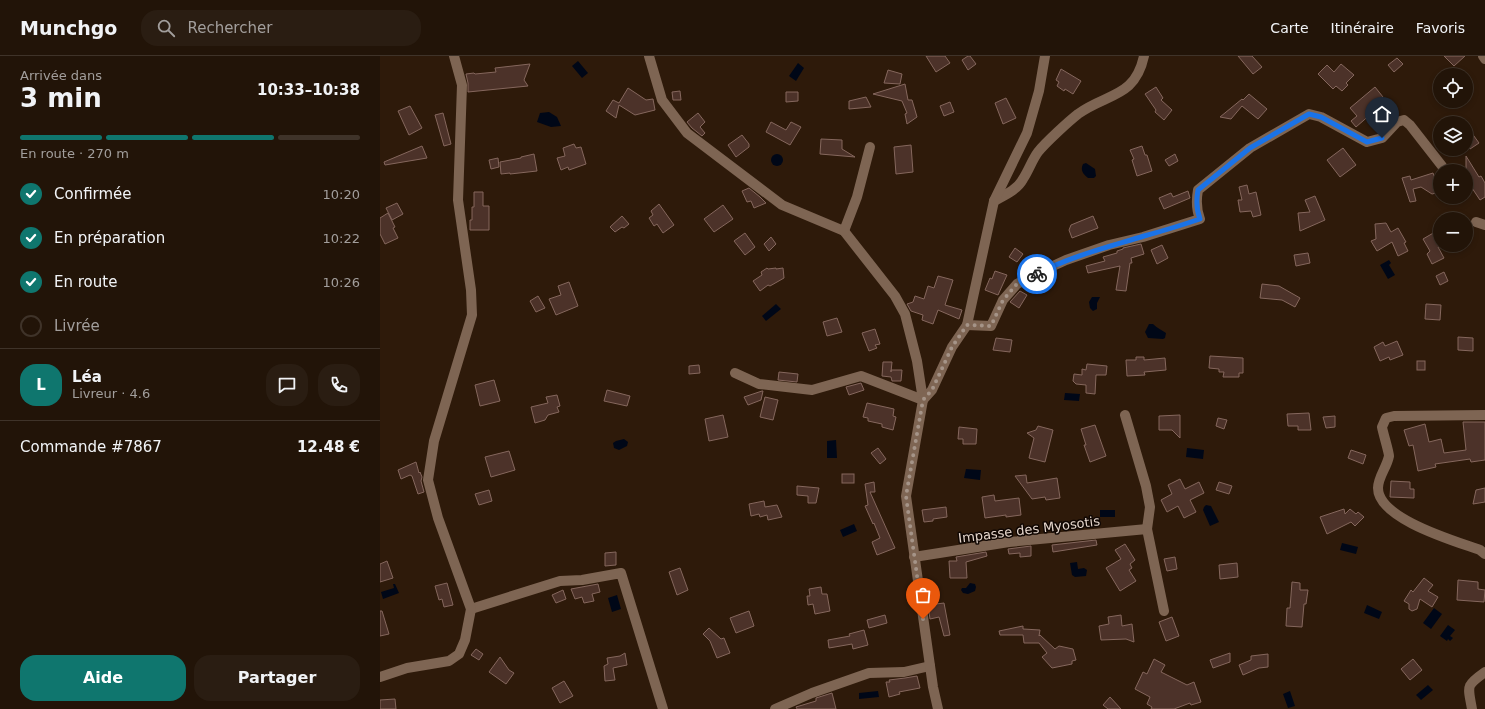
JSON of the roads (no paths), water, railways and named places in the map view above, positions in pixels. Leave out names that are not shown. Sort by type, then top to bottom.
[{"type":"street","points":[[380,677],[407,668],[449,661],[459,654],[465,640],[471,609],[438,518],[428,480],[434,441],[472,315],[471,290],[458,200],[462,85],[454,56]]},
{"type":"street","points":[[649,56],[662,100],[686,133],[782,205],[844,231],[896,296],[905,314],[917,361],[923,400],[906,496],[933,687],[938,709]]},
{"type":"street","points":[[923,400],[932,390],[952,347],[967,325],[994,201],[1027,133],[1039,91],[1045,56]]},
{"type":"street","points":[[994,201],[1012,191],[1023,180],[1039,151],[1079,113],[1122,92],[1131,84],[1139,75],[1144,56]]},
{"type":"street","points":[[1482,56],[1485,59]]},
{"type":"street","points":[[967,325],[991,326],[1003,300],[1017,284],[1066,260],[1109,245],[1200,219],[1197,211],[1196,200],[1198,190],[1250,148],[1309,114],[1321,117],[1367,142],[1382,138],[1397,122],[1404,120],[1410,125],[1440,164]]},
{"type":"street","points":[[844,231],[857,197],[870,147]]},
{"type":"street","points":[[735,373],[759,384],[812,390],[862,376],[923,400]]},
{"type":"street","points":[[1125,415],[1146,486],[1150,507],[1147,529],[1164,611]]},
{"type":"street","points":[[1485,415],[1394,416],[1386,418],[1382,427],[1389,455],[1378,486],[1378,495],[1390,510],[1404,520],[1480,550],[1485,554]]},
{"type":"street","name":"Impasse des Myosotis","points":[[914,557],[1009,542],[1147,529]]},
{"type":"street","points":[[471,609],[560,581],[582,580],[621,573],[663,709]]},
{"type":"street","points":[[775,709],[812,693],[869,673],[904,672],[930,666]]},
{"type":"street","points":[[1472,709],[1469,690],[1472,682],[1485,672]]},
{"type":"water","points":[[578,61],[588,73],[582,78],[572,66]]},
{"type":"water","points":[[798,63],[804,68],[796,81],[789,76]]},
{"type":"water","points":[[549,112],[557,117],[561,126],[551,127],[537,122],[540,113]]},
{"type":"water","points":[[775,154],[779,154],[783,160],[779,166],[775,166],[771,162],[771,158]]},
{"type":"water","points":[[1086,163],[1095,169],[1096,176],[1094,178],[1088,178],[1082,172],[1083,164]]},
{"type":"water","points":[[1389,260],[1391,263],[1389,265],[1395,275],[1388,279],[1380,265]]},
{"type":"water","points":[[1092,297],[1100,297],[1097,303],[1097,309],[1093,311],[1090,308],[1089,302]]},
{"type":"water","points":[[776,304],[781,309],[766,321],[762,316]]},
{"type":"water","points":[[1149,324],[1153,324],[1166,333],[1165,338],[1148,338],[1145,332]]},
{"type":"water","points":[[1065,393],[1080,394],[1079,401],[1064,400]]},
{"type":"water","points":[[624,439],[628,442],[627,446],[619,450],[614,448],[613,443]]},
{"type":"water","points":[[836,440],[837,458],[827,458],[827,441]]},
{"type":"water","points":[[1187,448],[1204,450],[1203,459],[1186,457]]},
{"type":"water","points":[[966,469],[981,470],[980,480],[964,478]]},
{"type":"water","points":[[1206,505],[1211,506],[1219,522],[1210,526],[1203,510]]},
{"type":"water","points":[[1100,510],[1115,510],[1115,517],[1100,517]]},
{"type":"water","points":[[854,524],[857,531],[843,537],[840,530]]},
{"type":"water","points":[[1342,543],[1358,547],[1356,554],[1340,550]]},
{"type":"water","points":[[1077,562],[1078,569],[1084,568],[1087,570],[1086,576],[1075,577],[1072,575],[1070,563]]},
{"type":"water","points":[[970,583],[975,584],[975,591],[968,594],[963,593],[961,590],[962,588],[966,588]]},
{"type":"water","points":[[393,584],[395,584],[399,593],[383,599],[381,592],[394,588]]},
{"type":"water","points":[[617,595],[621,609],[612,612],[608,598]]},
{"type":"water","points":[[1367,605],[1382,612],[1379,619],[1364,613]]},
{"type":"water","points":[[1434,608],[1442,614],[1431,629],[1423,623]]},
{"type":"water","points":[[1448,625],[1455,630],[1450,636],[1453,638],[1450,641],[1448,639],[1447,641],[1440,636]]},
{"type":"water","points":[[1428,685],[1433,690],[1421,700],[1416,695]]},
{"type":"water","points":[[878,691],[879,697],[859,699],[859,693]]},
{"type":"water","points":[[1290,691],[1295,706],[1288,708],[1283,694]]}]
